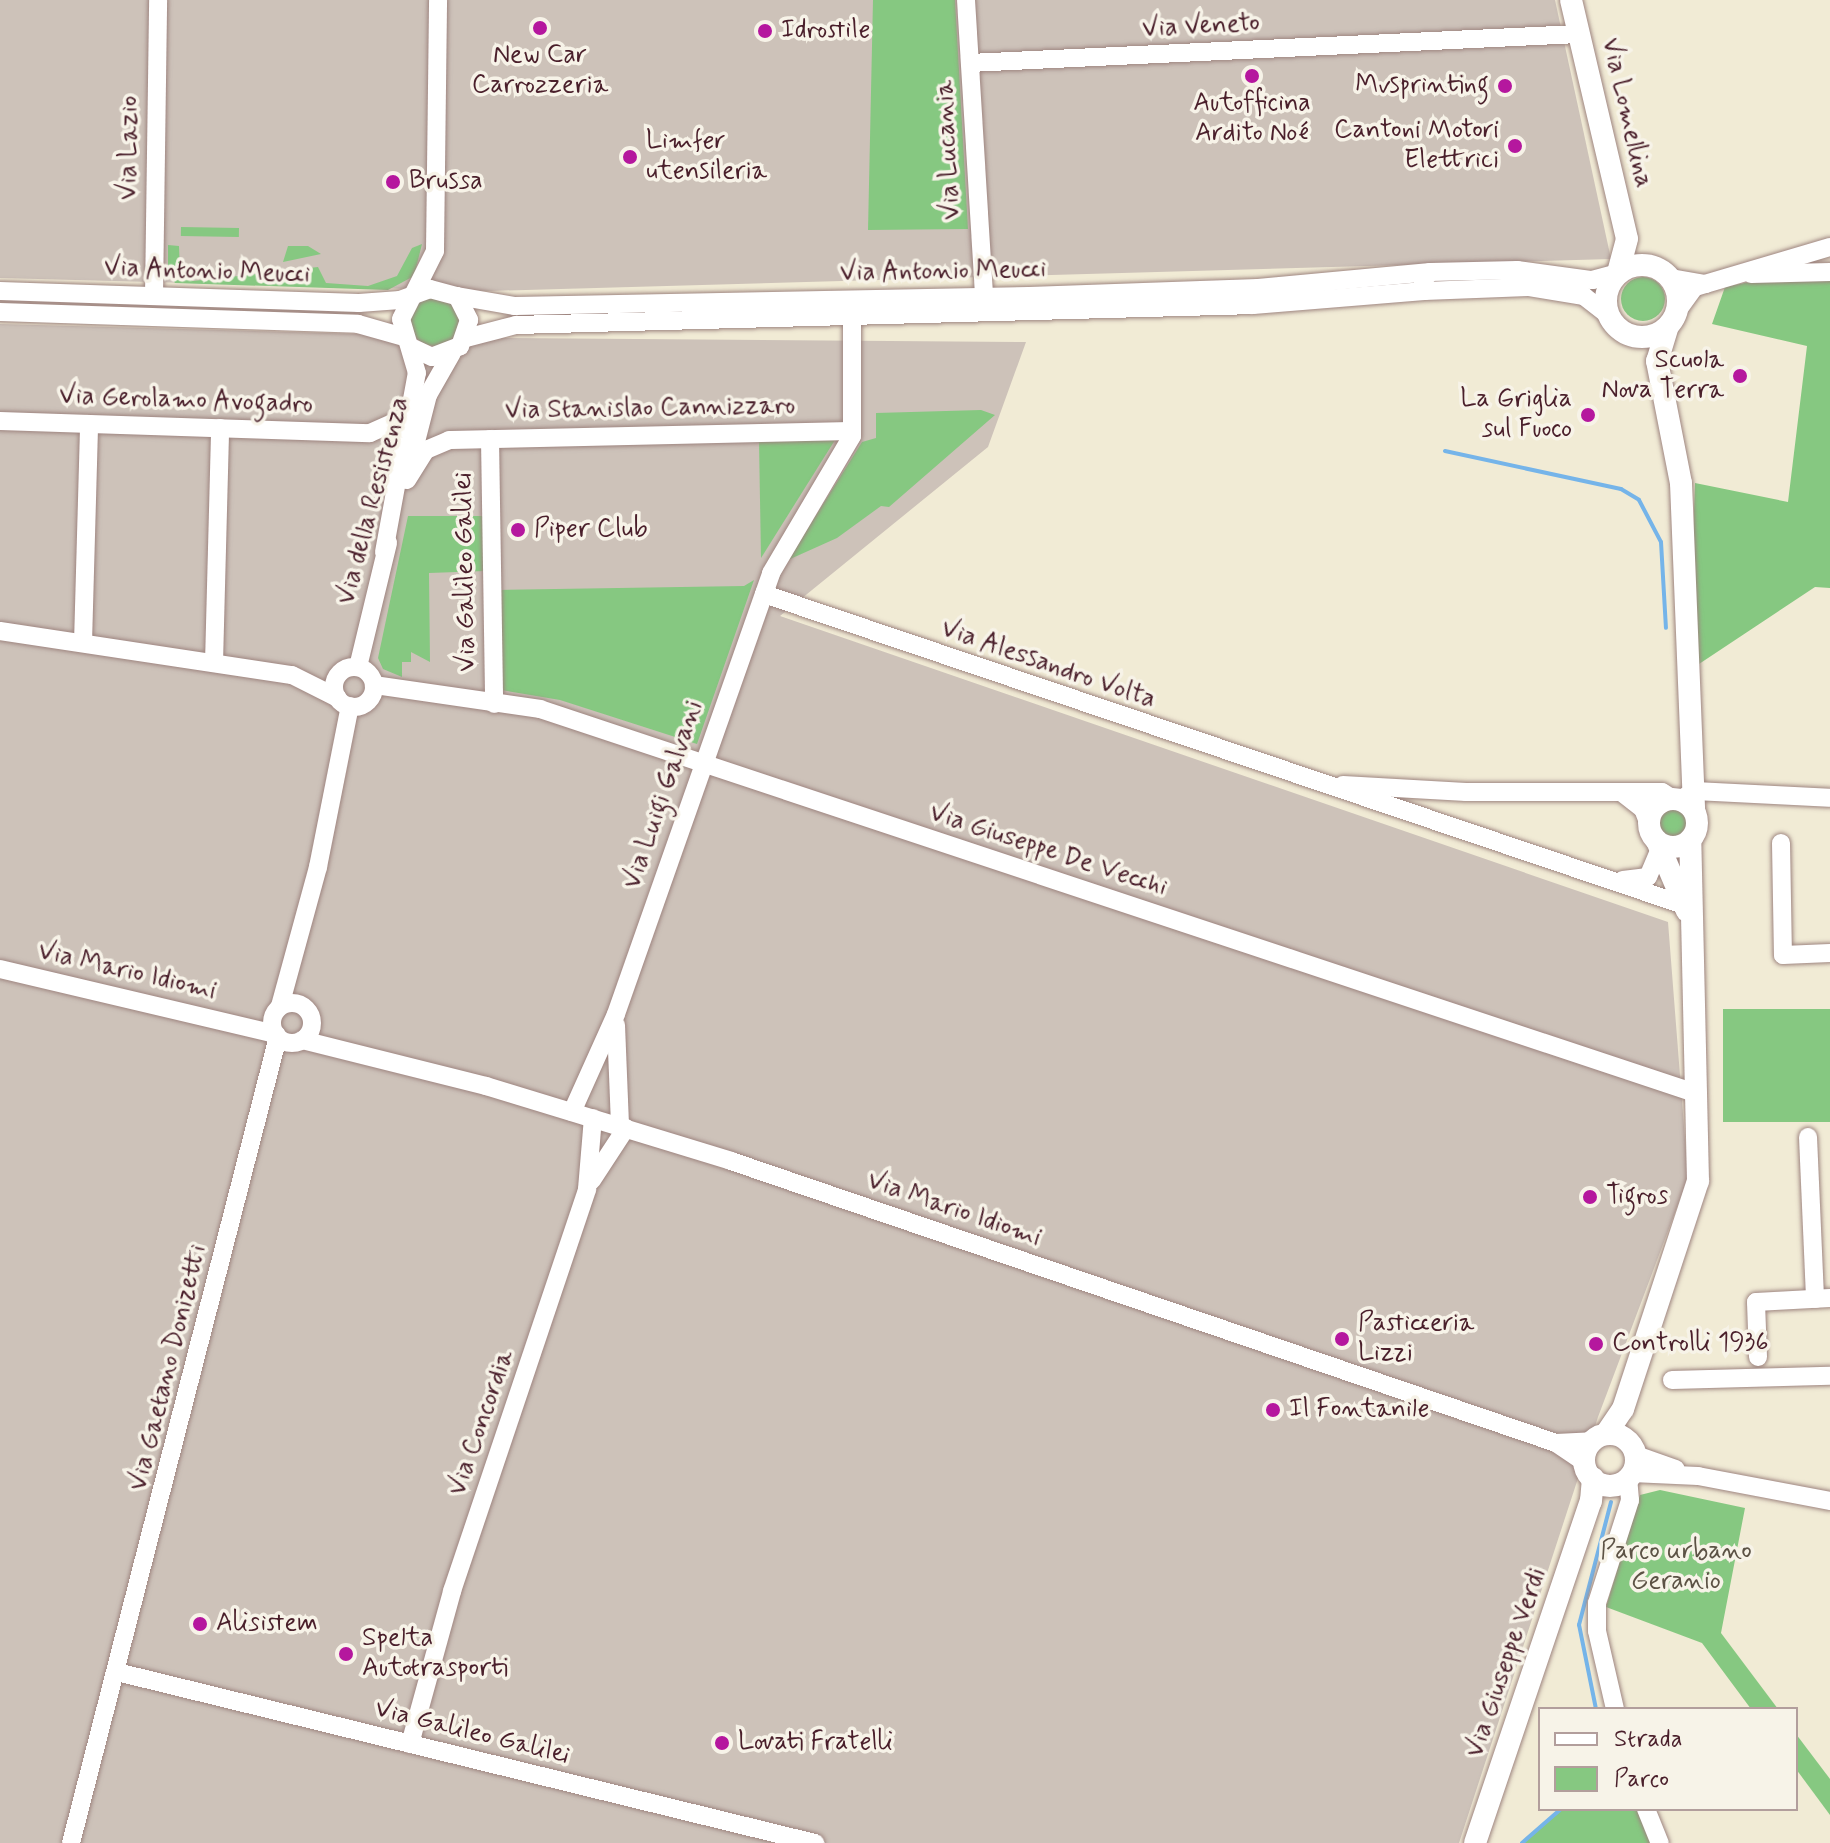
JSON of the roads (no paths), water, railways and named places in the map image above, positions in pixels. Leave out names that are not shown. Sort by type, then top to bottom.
[{"type":"main road","name":"Via Lomellina","points":[[1571,0],[1627,239],[1618,273]]},
{"type":"main road","points":[[1627,239],[1662,272],[1672,319],[1657,361],[1633,336],[1621,332],[1608,315],[1606,295],[1618,273],[1637,265],[1662,272]]},
{"type":"main road","points":[[1633,336],[1672,319]]},
{"type":"main road","name":"Via Giuseppe Verdi","points":[[1475,1843],[1610,1466],[1623,1409],[1696,1193],[1698,1094],[1694,931],[1687,862],[1690,840],[1685,803],[1688,749],[1681,483],[1657,361]]},
{"type":"main road","points":[[1685,803],[1657,805],[1656,838],[1694,931]]},
{"type":"main road","points":[[1656,838],[1670,847],[1690,840]]},
{"type":"street","name":"Via Lazio","points":[[154,296],[158,0]]},
{"type":"street","points":[[408,342],[432,357],[452,353],[466,338],[468,312],[435,251],[438,0]]},
{"type":"street","name":"Via Lucania","points":[[966,0],[984,297]]},
{"type":"street","name":"Via Veneto","points":[[970,63],[1579,34]]},
{"type":"street","points":[[1672,319],[1688,293],[1705,284],[1830,247]]},
{"type":"street","points":[[384,552],[398,461],[415,416],[417,373],[401,319],[435,251]]},
{"type":"street","name":"Via Antonio Meucci","points":[[457,296],[515,306],[984,297],[1258,288],[1430,272],[1517,270],[1592,280],[1618,273]]},
{"type":"street","points":[[1424,291],[1423,281],[1430,272]]},
{"type":"street","points":[[1662,272],[1705,284]]},
{"type":"street","points":[[1729,275],[1830,272]]},
{"type":"street","name":"Via Antonio Meucci","points":[[466,338],[516,325],[1253,305],[1424,291],[1528,287],[1584,296],[1608,315]]},
{"type":"street","points":[[411,297],[436,288],[457,296]]},
{"type":"street","name":"Via Antonio Meucci","points":[[0,291],[359,303],[411,297]]},
{"type":"street","name":"Via Antonio Meucci","points":[[0,312],[358,324],[408,342]]},
{"type":"street","points":[[852,318],[852,431]]},
{"type":"street","name":"Via della Resistenza","points":[[344,702],[335,681],[350,669],[407,480],[415,416],[452,353]]},
{"type":"street","points":[[415,416],[449,440]]},
{"type":"street","name":"Via Gerolamo Avogadro","points":[[0,421],[370,433],[415,416]]},
{"type":"street","points":[[83,643],[89,424]]},
{"type":"street","points":[[214,663],[220,428]]},
{"type":"street","name":"Via Stanislao Cannizzaro","points":[[449,440],[852,431]]},
{"type":"street","name":"Via Luigi Galvani","points":[[572,1112],[616,1014],[764,594],[852,431]]},
{"type":"street","points":[[370,433],[393,449],[398,461]]},
{"type":"street","name":"Via Galileo Galilei","points":[[490,439],[494,704]]},
{"type":"street","points":[[407,480],[426,450],[449,440]]},
{"type":"street","name":"Via Alessandro Volta","points":[[764,594],[1684,905]]},
{"type":"street","points":[[0,631],[292,675],[350,669],[374,685],[364,704],[344,702],[292,675]]},
{"type":"street","name":"Via Giuseppe De Vecchi","points":[[374,685],[540,709],[1698,1094]]},
{"type":"street","points":[[277,1010],[293,973],[344,702]]},
{"type":"street","name":"Via Alessandro Volta","points":[[1316,783],[1466,792],[1662,792],[1685,803],[1719,796],[1830,798]]},
{"type":"street","points":[[1621,792],[1643,809],[1656,838]]},
{"type":"street","name":"Via Alessandro Volta","points":[[1614,879],[1648,877],[1656,838]]},
{"type":"street","points":[[1781,843],[1783,955],[1830,953]]},
{"type":"street","name":"Via Mario Idiomi","points":[[0,969],[292,1036],[623,1127],[1556,1443],[1610,1466]]},
{"type":"street","points":[[292,1036],[303,1006],[293,973]]},
{"type":"street","points":[[277,1010],[303,1006]]},
{"type":"street","points":[[277,1010],[292,1036]]},
{"type":"street","name":"Via Mario Idiomi","points":[[243,1025],[277,1010]]},
{"type":"street","name":"Via Luigi Galvani","points":[[616,1014],[623,1127]]},
{"type":"street","name":"Via Gaetano Donizetti","points":[[71,1843],[270,1077],[292,1036]]},
{"type":"street","name":"Via Concordia","points":[[410,1744],[452,1591],[587,1189],[593,1118]]},
{"type":"street","points":[[587,1189],[623,1127]]},
{"type":"street","points":[[1758,1357],[1756,1302],[1822,1298],[1808,1137]]},
{"type":"street","points":[[1672,1380],[1830,1376]]},
{"type":"street","points":[[1615,1707],[1597,1631],[1597,1603],[1625,1509],[1610,1466],[1698,1476],[1830,1501]]},
{"type":"street","name":"Via Galileo Galilei","points":[[117,1672],[815,1843]]},
{"type":"street","points":[[1647,1811],[1660,1843]]},
{"type":"waterway","points":[[1445,451],[1621,489],[1639,500],[1661,542],[1666,628]]},
{"type":"waterway","points":[[1596,1707],[1579,1625],[1611,1502]]},
{"type":"waterway","points":[[1522,1843],[1559,1811]]},
{"type":"place","name":"New Car Carrozzeria","points":[[540,28]]},
{"type":"place","name":"Idrostile","points":[[765,31]]},
{"type":"place","name":"Autofficina Ardito Noé","points":[[1252,76]]},
{"type":"place","name":"Mvsprinting","points":[[1505,86]]},
{"type":"place","name":"Cantoni Motori Elettrici","points":[[1515,146]]},
{"type":"place","name":"Limfer utensileria","points":[[630,157]]},
{"type":"place","name":"Brussa","points":[[393,182]]},
{"type":"place","name":"Scuola Nova Terra","points":[[1740,376]]},
{"type":"place","name":"La Griglia sul Fuoco","points":[[1588,415]]},
{"type":"place","name":"Piper Club","points":[[518,530]]},
{"type":"place","name":"Tigros","points":[[1590,1197]]},
{"type":"place","name":"Pasticceria Lizzi","points":[[1342,1339]]},
{"type":"place","name":"Controlli 1936","points":[[1596,1344]]},
{"type":"place","name":"Il Fontanile","points":[[1273,1410]]},
{"type":"place","name":"Alisistem","points":[[200,1624]]},
{"type":"place","name":"Spelta Autotrasporti","points":[[346,1654]]},
{"type":"place","name":"Lovati Fratelli","points":[[722,1743]]},
{"type":"park label","name":"Parco urbano Geranio","points":[[1676,1567]]}]
